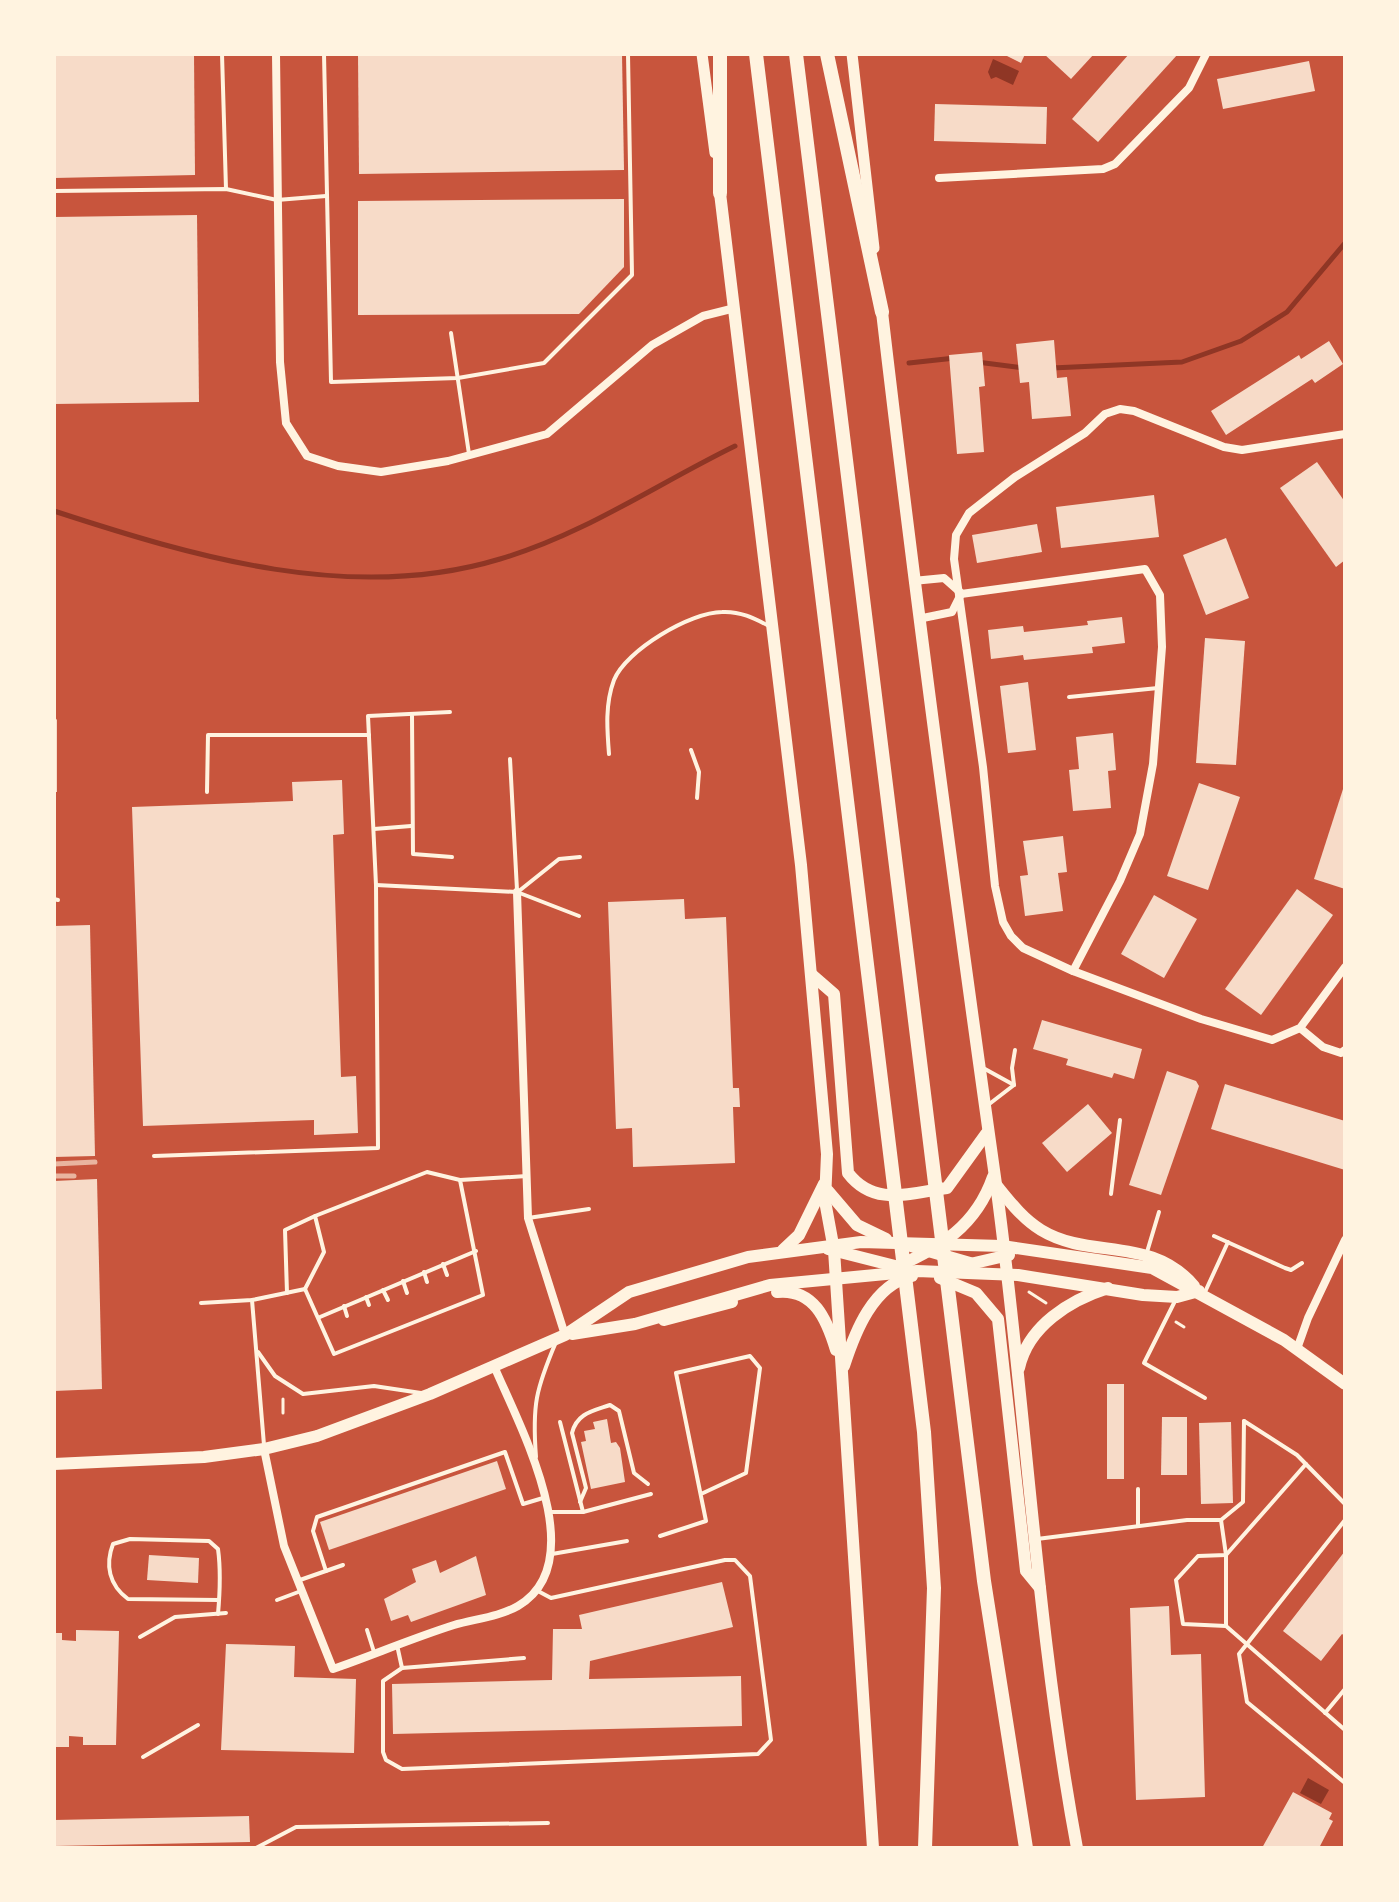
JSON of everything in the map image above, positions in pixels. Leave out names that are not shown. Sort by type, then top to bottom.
[{"type":"highway","points":[[720,54],[720,193]]},
{"type":"highway","points":[[756,54],[890,1135],[932,1522],[934,1588],[925,1848]]},
{"type":"highway","points":[[796,54],[984,1581],[1026,1848]]},
{"type":"highway","points":[[827,54],[882,312]]},
{"type":"main road","points":[[702,54],[735,308],[811,974],[828,1174],[825,1201],[834,1247],[873,1848]]},
{"type":"main road","points":[[852,54],[913,581],[986,1134],[995,1179],[1040,1588],[1077,1848]]},
{"type":"main road","points":[[811,974],[834,994],[848,1173],[858,1186],[869,1193],[893,1195],[947,1188],[986,1134]]},
{"type":"main road","points":[[783,1250],[799,1235],[828,1174]]},
{"type":"main road","points":[[881,1274],[947,1242],[979,1207],[995,1179]]},
{"type":"main road","points":[[995,1179],[1015,1208],[1043,1231],[1146,1254],[1183,1272],[1202,1293]]},
{"type":"main road","points":[[828,1191],[857,1225],[892,1241],[971,1264],[1005,1273],[1177,1297],[1202,1293]]},
{"type":"main road","points":[[54,1464],[204,1457],[264,1449],[317,1436],[430,1394],[561,1337],[629,1292],[695,1270],[783,1250],[892,1241],[947,1242],[1003,1252]]},
{"type":"main road","points":[[834,1247],[897,1267],[925,1272],[976,1293],[998,1319],[1026,1571],[1040,1588]]},
{"type":"main road","points":[[842,1373],[859,1326],[880,1296],[905,1277],[971,1264],[1003,1252],[1027,1249],[1143,1266],[1202,1293],[1297,1349],[1345,1384]]},
{"type":"main road","points":[[635,1324],[749,1289],[881,1274],[1005,1273]]},
{"type":"main road","points":[[1017,1375],[1026,1349],[1043,1325],[1073,1303],[1111,1288]]},
{"type":"main road","points":[[561,1337],[679,1318],[759,1294],[791,1290],[813,1302],[828,1325],[842,1373]]},
{"type":"street","points":[[276,54],[280,362],[286,423],[307,456],[338,466],[381,472],[469,456],[547,434],[590,393],[652,345],[703,316],[735,308]]},
{"type":"street","points":[[939,178],[1103,169],[1115,164],[1189,88],[1206,54]]},
{"type":"street","points":[[1341,434],[1242,450],[1224,447],[1134,411],[1120,409],[1105,414],[1085,433],[1015,477],[969,513],[956,535],[954,559],[1003,922],[1023,948],[1073,971],[1201,1019],[1272,1040],[1300,1028],[1345,967]]},
{"type":"street","points":[[961,594],[1145,569],[1160,595],[1160,688],[1153,764],[1140,834],[1120,881],[1073,971]]},
{"type":"street","points":[[913,581],[944,578],[961,594]]},
{"type":"street","points":[[918,619],[952,612],[961,594]]},
{"type":"street","points":[[517,892],[528,1218],[561,1337]]},
{"type":"street","points":[[1300,1028],[1323,1047],[1341,1053],[1345,1050]]},
{"type":"street","points":[[1297,1349],[1308,1318],[1345,1240]]},
{"type":"street","points":[[264,1449],[284,1546],[333,1669],[397,1645],[508,1611],[536,1590],[546,1577],[552,1554],[545,1497],[494,1366]]},
{"type":"lane","points":[[222,54],[226,189]]},
{"type":"lane","points":[[324,54],[331,382],[458,378],[544,363],[632,275],[628,54]]},
{"type":"lane","points":[[54,191],[226,189],[277,200],[327,196]]},
{"type":"lane","points":[[451,333],[469,456]]},
{"type":"lane","points":[[609,754],[606,718],[614,678],[639,649],[679,624],[720,611],[751,616],[773,629]]},
{"type":"lane","points":[[1069,697],[1160,688]]},
{"type":"lane","points":[[154,1156],[378,1148],[376,885],[368,716],[450,712]]},
{"type":"lane","points":[[412,716],[413,854],[452,857]]},
{"type":"lane","points":[[207,792],[208,735],[369,735]]},
{"type":"lane","points":[[691,750],[699,772],[697,798]]},
{"type":"lane","points":[[510,759],[517,892]]},
{"type":"lane","points":[[373,829],[411,826]]},
{"type":"lane","points":[[517,892],[559,859],[580,857]]},
{"type":"lane","points":[[376,885],[517,892],[579,916]]},
{"type":"lane","points":[[983,1110],[1014,1085],[1015,1050]]},
{"type":"lane","points":[[977,1063],[1014,1085]]},
{"type":"lane","points":[[1111,1194],[1120,1120]]},
{"type":"lane","points":[[287,1293],[285,1230],[427,1172],[460,1180],[527,1176]]},
{"type":"lane","points":[[305,1289],[334,1354],[483,1295],[460,1180]]},
{"type":"lane","points":[[528,1218],[589,1209]]},
{"type":"lane","points":[[1146,1254],[1159,1212]]},
{"type":"lane","points":[[305,1289],[324,1252],[315,1216]]},
{"type":"lane","points":[[1214,1236],[1291,1270],[1302,1263]]},
{"type":"lane","points":[[1202,1293],[1228,1242]]},
{"type":"lane","points":[[319,1317],[476,1251]]},
{"type":"lane","points":[[443,1264],[447,1275]]},
{"type":"lane","points":[[424,1272],[427,1282]]},
{"type":"lane","points":[[403,1281],[407,1293]]},
{"type":"lane","points":[[201,1303],[252,1300],[305,1289]]},
{"type":"lane","points":[[383,1290],[388,1300]]},
{"type":"lane","points":[[455,1295],[458,1304]]},
{"type":"lane","points":[[366,1297],[369,1305]]},
{"type":"lane","points":[[1177,1297],[1144,1363],[1205,1398]]},
{"type":"lane","points":[[252,1300],[264,1449]]},
{"type":"lane","points":[[344,1306],[347,1316]]},
{"type":"lane","points":[[436,1306],[439,1312]]},
{"type":"lane","points":[[415,1313],[417,1321]]},
{"type":"lane","points":[[397,1320],[400,1328]]},
{"type":"lane","points":[[378,1328],[380,1336]]},
{"type":"lane","points":[[537,1475],[533,1407],[537,1386],[561,1337]]},
{"type":"lane","points":[[357,1338],[359,1344]]},
{"type":"lane","points":[[258,1352],[275,1376],[303,1394],[374,1386],[430,1394]]},
{"type":"lane","points":[[660,1536],[706,1521],[676,1373],[750,1356],[760,1368],[746,1473],[701,1494]]},
{"type":"lane","points":[[580,1502],[586,1488],[572,1433],[574,1424],[581,1416],[610,1405],[619,1411],[634,1473],[648,1484]]},
{"type":"lane","points":[[1035,1539],[1138,1526],[1221,1520],[1243,1502],[1244,1421],[1306,1464],[1345,1504]]},
{"type":"lane","points":[[560,1422],[583,1512]]},
{"type":"lane","points":[[326,1571],[313,1531],[317,1517],[490,1457],[505,1452],[523,1504],[545,1497]]},
{"type":"lane","points":[[1226,1626],[1183,1624],[1176,1580],[1198,1556],[1226,1555],[1306,1464]]},
{"type":"lane","points":[[1138,1489],[1138,1526]]},
{"type":"lane","points":[[549,1512],[583,1512],[651,1494]]},
{"type":"lane","points":[[1221,1520],[1226,1555],[1226,1626],[1246,1647],[1345,1730]]},
{"type":"lane","points":[[1345,1520],[1239,1654],[1247,1702],[1345,1783]]},
{"type":"lane","points":[[218,1614],[219,1600],[218,1549],[209,1541],[130,1539],[113,1544],[108,1558],[110,1577],[128,1599],[219,1600]]},
{"type":"lane","points":[[552,1554],[627,1541]]},
{"type":"lane","points":[[524,1658],[402,1668],[383,1681],[383,1752],[386,1760],[402,1769],[758,1754],[766,1749],[771,1740],[750,1576],[744,1566],[735,1560],[551,1598],[536,1590]]},
{"type":"lane","points":[[297,1581],[343,1565]]},
{"type":"lane","points":[[277,1600],[302,1591]]},
{"type":"lane","points":[[140,1637],[175,1617],[226,1613]]},
{"type":"lane","points":[[367,1630],[375,1654]]},
{"type":"lane","points":[[397,1645],[402,1668]]},
{"type":"lane","points":[[1325,1713],[1345,1689]]},
{"type":"lane","points":[[143,1757],[198,1725]]},
{"type":"lane","points":[[256,1848],[296,1827],[548,1823]]},
{"type":"path","points":[[1022,1287],[1052,1308]]},
{"type":"path","points":[[271,1400],[282,1400],[283,1413]]},
{"type":"shaded area","points":[[993,59],[1019,71],[1013,85],[996,77],[991,79],[988,72]]},
{"type":"shaded area","points":[[1308,1778],[1329,1790],[1321,1804],[1300,1793]]},
{"type":"building","points":[[54,54],[194,54],[195,175],[54,178]]},
{"type":"building","points":[[358,54],[622,54],[624,170],[359,174]]},
{"type":"building","points":[[1003,54],[1025,54],[1021,63]]},
{"type":"building","points":[[1044,54],[1094,54],[1071,79]]},
{"type":"building","points":[[1129,54],[1178,54],[1098,142],[1072,119]]},
{"type":"building","points":[[1309,61],[1315,91],[1223,109],[1217,79]]},
{"type":"building","points":[[935,104],[1047,107],[1046,144],[934,141]]},
{"type":"building","points":[[624,199],[624,267],[579,314],[358,315],[358,201]]},
{"type":"building","points":[[197,215],[199,402],[54,404],[54,217]]},
{"type":"building","points":[[1054,340],[1057,378],[1067,377],[1071,416],[1032,419],[1029,382],[1020,383],[1016,344]]},
{"type":"building","points":[[1329,341],[1343,364],[1315,383],[1312,379],[1226,435],[1211,411],[1299,355],[1301,359]]},
{"type":"building","points":[[982,352],[985,386],[979,387],[984,452],[957,454],[949,355]]},
{"type":"building","points":[[1317,462],[1345,502],[1345,560],[1336,567],[1280,488]]},
{"type":"building","points":[[1154,495],[1159,537],[1061,548],[1056,507]]},
{"type":"building","points":[[1037,524],[1042,552],[977,563],[972,535]]},
{"type":"building","points":[[1226,538],[1249,598],[1206,615],[1183,555]]},
{"type":"building","points":[[1122,617],[1125,643],[1092,647],[1093,653],[1024,660],[1023,655],[991,659],[988,630],[1023,626],[1024,632],[1088,625],[1087,621]]},
{"type":"building","points":[[1205,638],[1245,641],[1236,765],[1196,763]]},
{"type":"building","points":[[1028,682],[1036,750],[1008,753],[1000,686]]},
{"type":"building","points":[[54,716],[57,720],[57,792],[54,792]]},
{"type":"building","points":[[1113,733],[1116,770],[1108,771],[1111,808],[1073,811],[1069,770],[1079,769],[1076,737]]},
{"type":"building","points":[[342,780],[344,834],[333,835],[341,1077],[356,1076],[358,1133],[314,1135],[314,1120],[143,1126],[132,807],[293,801],[292,782]]},
{"type":"building","points":[[1199,783],[1240,797],[1208,890],[1167,876]]},
{"type":"building","points":[[1345,786],[1345,889],[1314,879]]},
{"type":"building","points":[[1063,836],[1067,872],[1058,873],[1063,911],[1025,916],[1020,876],[1028,875],[1023,841]]},
{"type":"building","points":[[1297,889],[1333,915],[1261,1015],[1225,989]]},
{"type":"building","points":[[1154,895],[1197,919],[1164,978],[1121,954]]},
{"type":"building","points":[[684,899],[685,919],[726,917],[733,1088],[739,1088],[740,1107],[733,1107],[735,1163],[633,1167],[632,1128],[616,1129],[608,902]]},
{"type":"building","points":[[90,925],[95,1156],[54,1157],[54,926]]},
{"type":"building","points":[[1042,1020],[1142,1049],[1134,1079],[1114,1073],[1112,1078],[1066,1065],[1068,1059],[1033,1049]]},
{"type":"building","points":[[1167,1071],[1196,1081],[1199,1086],[1161,1195],[1129,1185]]},
{"type":"building","points":[[1225,1084],[1345,1121],[1345,1170],[1211,1129]]},
{"type":"building","points":[[1088,1104],[1112,1133],[1067,1172],[1042,1143]]},
{"type":"building","points":[[97,1179],[102,1389],[54,1391],[54,1181]]},
{"type":"building","points":[[1107,1384],[1124,1384],[1124,1479],[1107,1479]]},
{"type":"building","points":[[1162,1417],[1187,1417],[1187,1475],[1161,1475]]},
{"type":"building","points":[[607,1419],[611,1443],[616,1442],[620,1448],[625,1482],[591,1489],[581,1442],[586,1441],[584,1431],[595,1429],[593,1422]]},
{"type":"building","points":[[1231,1422],[1233,1503],[1201,1504],[1199,1423]]},
{"type":"building","points":[[497,1461],[506,1489],[329,1550],[320,1522]]},
{"type":"building","points":[[1345,1551],[1345,1636],[1342,1634],[1321,1661],[1283,1631]]},
{"type":"building","points":[[149,1555],[199,1558],[198,1583],[147,1580]]},
{"type":"building","points":[[476,1556],[486,1595],[411,1622],[408,1615],[391,1621],[384,1599],[416,1582],[412,1569],[436,1560],[440,1573]]},
{"type":"building","points":[[722,1582],[733,1627],[590,1661],[589,1679],[741,1676],[742,1726],[393,1734],[392,1684],[552,1680],[553,1629],[582,1629],[579,1615]]},
{"type":"building","points":[[1169,1606],[1171,1655],[1201,1654],[1205,1797],[1136,1800],[1130,1608]]},
{"type":"building","points":[[76,1630],[119,1631],[116,1745],[83,1745],[83,1737],[69,1736],[69,1747],[54,1747],[54,1633],[62,1633],[62,1640],[76,1641]]},
{"type":"building","points":[[226,1644],[295,1646],[294,1677],[356,1679],[354,1753],[221,1750]]},
{"type":"building","points":[[1293,1792],[1332,1813],[1329,1819],[1333,1821],[1319,1848],[1262,1848]]},
{"type":"building","points":[[249,1816],[250,1842],[54,1846],[54,1820]]},
{"type":"waterway","points":[[1052,368],[1182,362],[1241,341],[1287,312],[1345,243]]},
{"type":"waterway","points":[[909,363],[955,358]]},
{"type":"waterway","points":[[977,362],[1023,368]]},
{"type":"waterway","points":[[54,511],[162,544],[274,569],[331,576],[388,577],[444,572],[500,559],[561,537],[735,446]]},
{"type":"railway","points":[[54,1164],[95,1162]]},
{"type":"railway","points":[[54,1176],[74,1176]]}]
